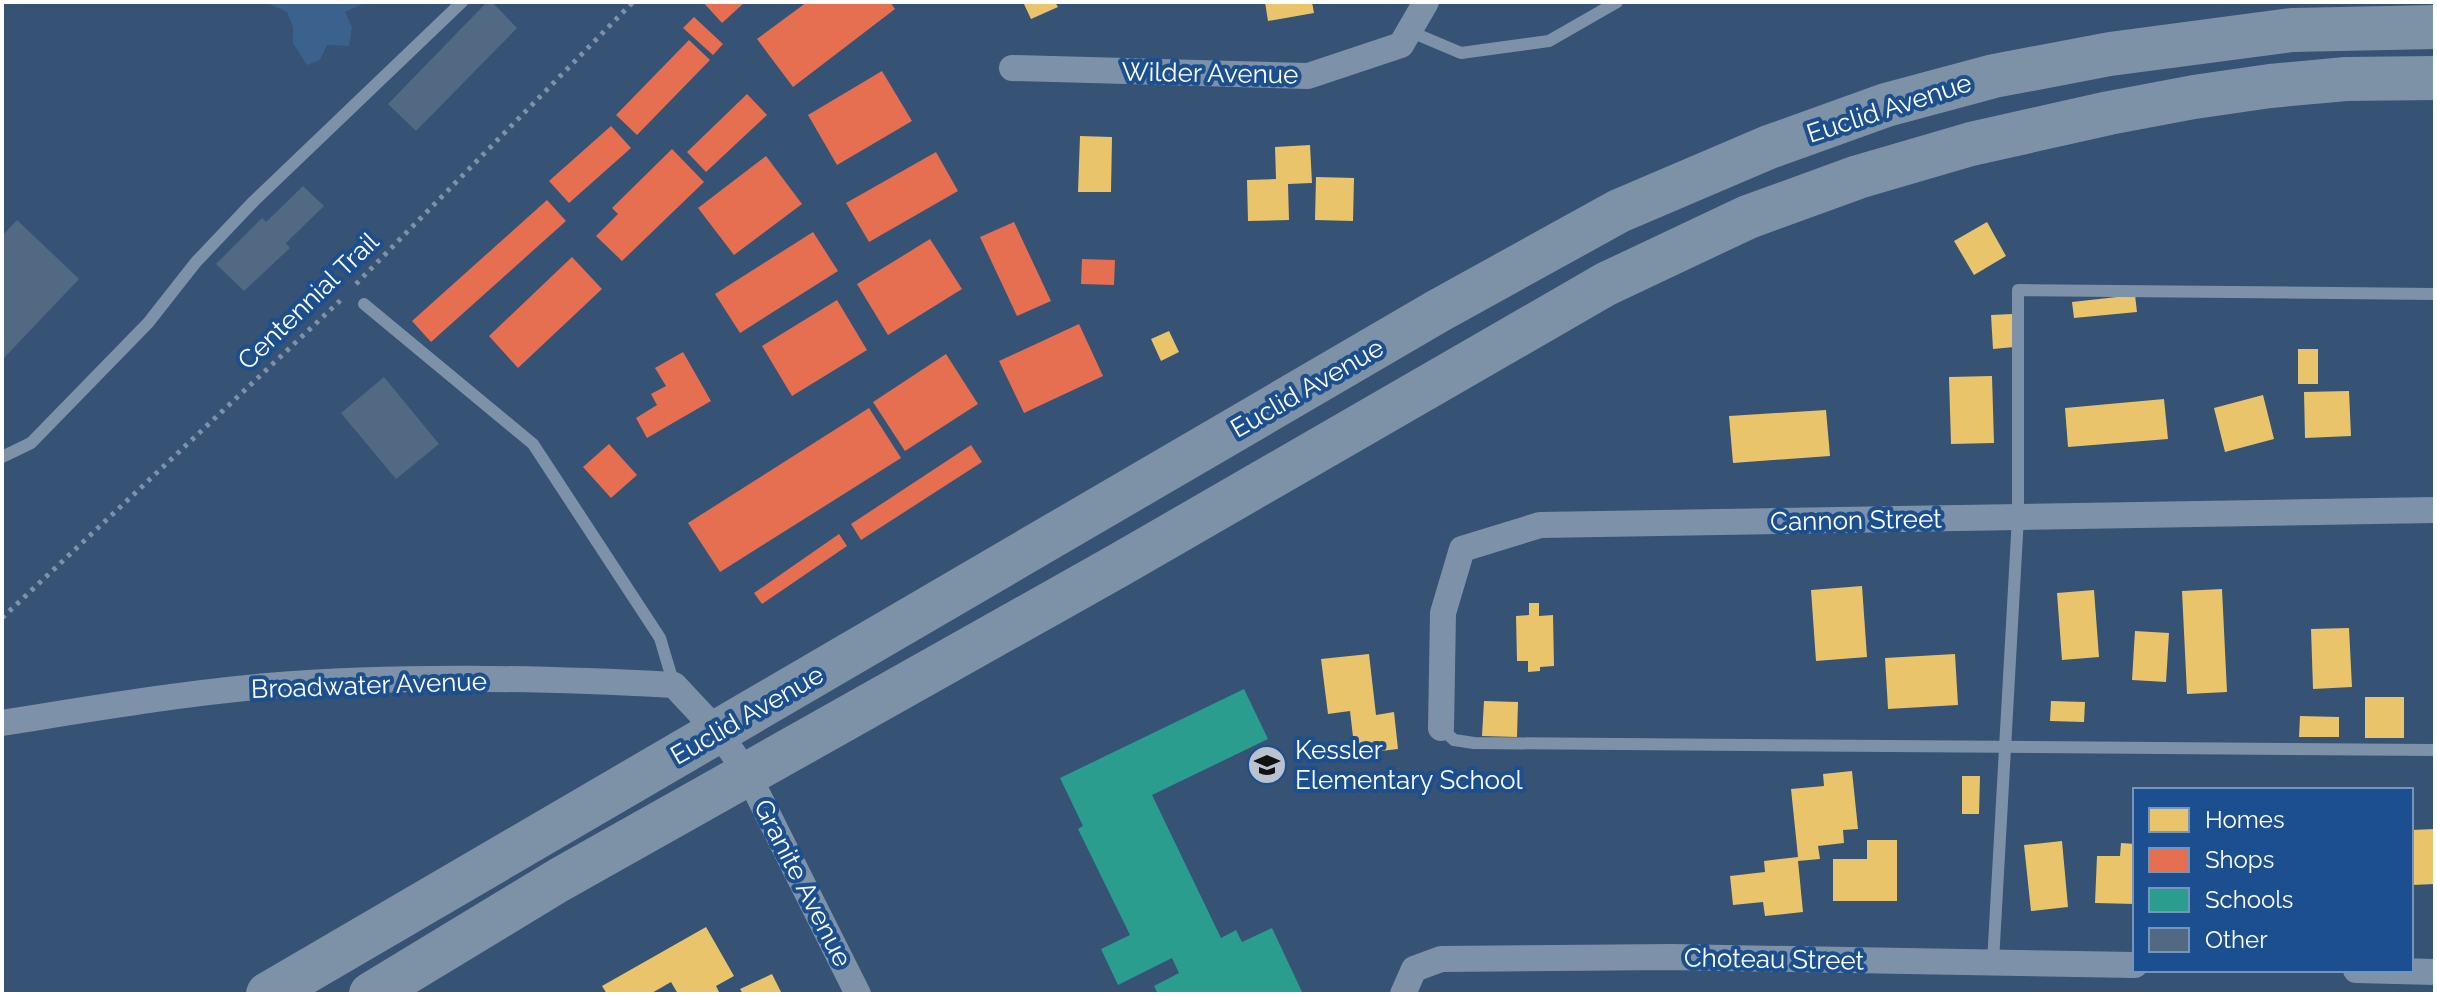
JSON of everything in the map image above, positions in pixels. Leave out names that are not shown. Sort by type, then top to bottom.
[{"type":"highway","name":"Euclid Avenue","points":[[268,994],[1438,311],[1619,211],[1769,147],[1886,105],[1994,76],[2110,54],[2292,30],[2435,27]]},
{"type":"highway","name":"Euclid Avenue","points":[[371,994],[559,880],[1106,573],[1606,284],[1734,224],[1872,173],[1971,144],[2194,97],[2346,79],[2435,78]]},
{"type":"highway","points":[[1438,311],[1471,361]]},
{"type":"street","name":"Wilder Avenue","points":[[1012,68],[1308,76],[1401,45],[1426,2]]},
{"type":"street","name":"Cannon Street","points":[[1441,728],[1443,613],[1462,549],[1540,525],[2435,510]]},
{"type":"street","name":"Broadwater Avenue","points":[[2,723],[132,700],[269,686],[430,679],[674,685]]},
{"type":"street","points":[[674,685],[718,732]]},
{"type":"street","name":"Granite Avenue","points":[[718,732],[747,773],[858,994]]},
{"type":"street","name":"Choteau Street","points":[[1403,994],[1414,969],[1441,959],[1671,957],[2133,965]]},
{"type":"street","points":[[2413,971],[2435,972]]},
{"type":"lane","points":[[2,457],[31,443],[148,323],[196,262],[254,201],[462,2]]},
{"type":"lane","points":[[1409,31],[1461,53],[1549,41],[1617,2]]},
{"type":"lane","points":[[1993,962],[2018,517],[2018,290],[2435,294]]},
{"type":"lane","points":[[364,304],[533,444],[660,638],[674,685]]},
{"type":"lane","points":[[1441,728],[1454,740],[1474,743],[2435,750]]},
{"type":"path","name":"Centennial Trail","points":[[2,618],[307,333],[633,2]]},
{"type":"water","points":[[265,2],[367,2],[345,12],[352,27],[349,46],[327,45],[320,60],[307,65],[293,43],[293,27],[287,12]]},
{"type":"building: Homes","points":[[1023,2],[1055,2],[1058,7],[1031,19]]},
{"type":"building: Homes","points":[[1265,2],[1312,2],[1314,13],[1268,21]]},
{"type":"building: Homes","points":[[1080,136],[1112,137],[1111,192],[1078,192]]},
{"type":"building: Homes","points":[[1310,145],[1312,183],[1288,184],[1289,220],[1248,221],[1247,180],[1276,179],[1275,147]]},
{"type":"building: Homes","points":[[1316,177],[1354,178],[1353,221],[1315,220]]},
{"type":"building: Homes","points":[[1987,222],[2006,256],[1974,275],[1954,241]]},
{"type":"building: Homes","points":[[2135,295],[2137,312],[2074,318],[2072,302]]},
{"type":"building: Homes","points":[[2012,314],[2014,347],[1993,349],[1991,315]]},
{"type":"building: Homes","points":[[1169,331],[1179,352],[1161,361],[1151,339]]},
{"type":"building: Homes","points":[[2298,349],[2318,349],[2318,384],[2298,384]]},
{"type":"building: Homes","points":[[1992,376],[1994,443],[1951,444],[1949,377]]},
{"type":"building: Homes","points":[[2349,391],[2351,436],[2305,438],[2304,392]]},
{"type":"building: Homes","points":[[2263,395],[2274,439],[2225,452],[2214,408]]},
{"type":"building: Homes","points":[[2164,399],[2168,439],[2068,447],[2065,408]]},
{"type":"building: Homes","points":[[1826,410],[1830,456],[1733,463],[1729,416]]},
{"type":"building: Homes","points":[[1862,586],[1867,657],[1816,661],[1811,590]]},
{"type":"building: Homes","points":[[2222,589],[2227,692],[2187,694],[2182,591]]},
{"type":"building: Homes","points":[[2094,590],[2099,657],[2062,660],[2057,593]]},
{"type":"building: Homes","points":[[1529,603],[1539,603],[1539,616],[1553,615],[1554,666],[1528,672],[1528,661],[1517,661],[1516,616],[1529,615]]},
{"type":"building: Homes","points":[[2349,628],[2352,687],[2313,689],[2311,629]]},
{"type":"building: Homes","points":[[2135,631],[2169,633],[2166,682],[2132,680]]},
{"type":"building: Homes","points":[[1369,654],[1376,715],[1394,712],[1398,749],[1355,754],[1350,711],[1328,714],[1321,659]]},
{"type":"building: Homes","points":[[1955,654],[1958,705],[1888,709],[1885,658]]},
{"type":"building: Homes","points":[[2365,697],[2404,697],[2404,738],[2365,738]]},
{"type":"building: Homes","points":[[1484,701],[1518,702],[1517,737],[1482,736]]},
{"type":"building: Homes","points":[[2051,701],[2085,702],[2084,722],[2050,721]]},
{"type":"building: Homes","points":[[2300,716],[2339,717],[2339,737],[2299,737]]},
{"type":"building: Homes","points":[[1852,771],[1858,829],[1843,830],[1844,843],[1818,846],[1820,859],[1798,861],[1803,912],[1765,916],[1763,902],[1733,905],[1730,876],[1765,872],[1764,861],[1798,857],[1791,789],[1824,786],[1823,774]]},
{"type":"building: Homes","points":[[1962,776],[1980,776],[1979,814],[1962,814]]},
{"type":"building: Homes","points":[[2435,829],[2435,884],[2413,885],[2413,830]]},
{"type":"building: Homes","points":[[1867,840],[1897,840],[1897,901],[1833,901],[1833,859],[1867,859]]},
{"type":"building: Homes","points":[[2062,841],[2068,907],[2031,911],[2024,845]]},
{"type":"building: Homes","points":[[2121,843],[2133,844],[2133,904],[2095,903],[2097,856],[2120,856]]},
{"type":"building: Homes","points":[[706,927],[734,976],[716,986],[720,994],[678,994],[671,982],[650,994],[607,994],[602,986]]},
{"type":"building: Homes","points":[[772,974],[782,994],[743,994],[740,989]]},
{"type":"building: Shops","points":[[703,2],[745,2],[722,23]]},
{"type":"building: Shops","points":[[807,2],[890,2],[895,9],[793,87],[757,39]]},
{"type":"building: Shops","points":[[694,17],[723,44],[713,55],[683,28]]},
{"type":"building: Shops","points":[[689,40],[710,60],[637,135],[616,115]]},
{"type":"building: Shops","points":[[882,71],[912,121],[837,165],[808,115]]},
{"type":"building: Shops","points":[[747,94],[767,115],[706,172],[687,152]]},
{"type":"building: Shops","points":[[611,126],[631,148],[569,203],[549,181]]},
{"type":"building: Shops","points":[[672,149],[704,182],[622,261],[596,236],[618,214],[612,208]]},
{"type":"building: Shops","points":[[936,152],[958,191],[869,242],[846,203]]},
{"type":"building: Shops","points":[[766,156],[802,204],[734,255],[698,208]]},
{"type":"building: Shops","points":[[547,200],[566,221],[431,342],[412,321]]},
{"type":"building: Shops","points":[[1014,222],[1051,301],[1017,316],[980,237]]},
{"type":"building: Shops","points":[[813,232],[838,271],[740,333],[715,294]]},
{"type":"building: Shops","points":[[930,239],[962,289],[888,335],[857,284]]},
{"type":"building: Shops","points":[[572,257],[602,289],[518,368],[489,336]]},
{"type":"building: Shops","points":[[1082,259],[1115,260],[1114,285],[1081,284]]},
{"type":"building: Shops","points":[[837,300],[867,350],[792,396],[762,346]]},
{"type":"building: Shops","points":[[1079,324],[1103,376],[1024,413],[999,361]]},
{"type":"building: Shops","points":[[683,352],[711,401],[647,438],[636,418],[657,405],[651,394],[666,386],[655,368]]},
{"type":"building: Shops","points":[[946,354],[978,404],[905,451],[873,402]]},
{"type":"building: Shops","points":[[869,408],[901,458],[720,572],[688,523]]},
{"type":"building: Shops","points":[[609,444],[637,475],[611,498],[583,467]]},
{"type":"building: Shops","points":[[971,445],[982,462],[861,540],[851,524]]},
{"type":"building: Shops","points":[[839,534],[847,546],[762,604],[754,593]]},
{"type":"building: Schools","points":[[1244,689],[1268,739],[1152,795],[1221,938],[1236,930],[1242,942],[1272,928],[1303,994],[1158,994],[1154,986],[1179,973],[1172,958],[1118,985],[1101,949],[1130,935],[1078,829],[1083,826],[1060,778]]},
{"type":"building: Other","points":[[487,2],[492,2],[517,28],[416,131],[388,104]]},
{"type":"building: Other","points":[[303,186],[324,206],[286,243],[290,248],[244,291],[216,264],[262,218],[266,222]]},
{"type":"building: Other","points":[[17,220],[79,279],[2,360],[2,236]]},
{"type":"building: Other","points":[[384,377],[439,444],[396,479],[341,413]]},
{"type":"place","name":"Kessler Elementary School","points":[[1267,765]]}]
